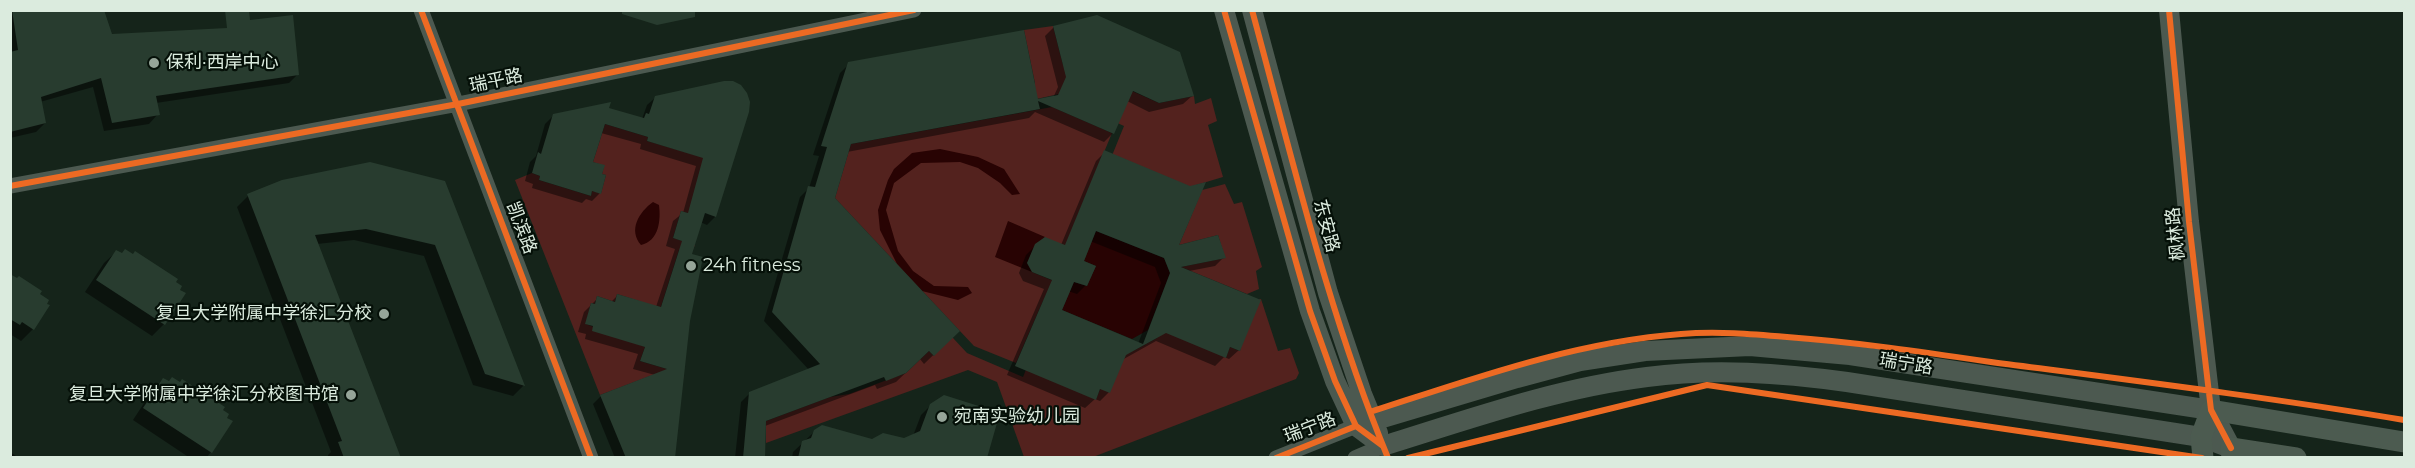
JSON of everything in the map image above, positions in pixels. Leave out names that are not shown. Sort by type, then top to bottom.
[{"type":"main road","name":"瑞宁路","points":[[2211,410],[2404,442]]},
{"type":"main road","points":[[2202,447],[2211,410]]},
{"type":"main road","name":"瑞宁路","points":[[2231,453],[2296,458]]},
{"type":"street","name":"凯滨路","points":[[421,10],[591,458]]},
{"type":"street","name":"瑞平路","points":[[10,186],[458,104],[914,10]]},
{"type":"street","name":"东安路","points":[[1224,10],[1310,311],[1335,381],[1386,452]]},
{"type":"street","name":"东安路","points":[[1252,10],[1328,293],[1362,394],[1365,423]]},
{"type":"street","name":"枫林路","points":[[2169,10],[2189,222],[2211,410],[2231,453]]},
{"type":"street","name":"瑞宁路","points":[[1276,458],[1365,423],[1580,361],[1645,351],[1750,346],[1850,355],[2211,410]]},
{"type":"street","name":"瑞宁路","points":[[1355,458],[1386,452],[1522,403],[1584,388],[1647,377],[1699,372],[1797,375],[1847,382],[2231,453]]},
{"type":"shaded area","points":[[1053,26],[1063,65],[1070,68],[1091,87],[1009,105],[1035,83],[1024,30]]},
{"type":"shaded area","points":[[1132,91],[1159,103],[1194,96],[1195,104],[1211,98],[1217,121],[1208,125],[1223,177],[1193,186],[1189,197],[1109,163],[1124,126],[1102,116]]},
{"type":"shaded area","points":[[1052,107],[1112,133],[1075,222],[1079,250],[1027,263],[1032,272],[1061,284],[1043,301],[1016,363],[974,346],[835,198],[851,144]]},
{"type":"shaded area","points":[[605,124],[648,137],[647,141],[699,156],[705,153],[703,218],[681,211],[673,238],[695,245],[691,253],[679,250],[658,316],[639,301],[617,294],[615,302],[597,296],[595,304],[591,303],[586,324],[645,347],[640,361],[684,374],[682,385],[650,376],[600,395],[515,180],[532,173],[540,176],[539,180],[591,196],[592,191],[601,193],[606,175],[602,174],[604,166],[593,162]]},
{"type":"shaded area","points":[[940,149],[978,157],[1004,169],[1020,194],[1012,195],[1000,183],[978,168],[960,162],[921,163],[894,183],[886,210],[898,251],[913,271],[934,286],[968,287],[972,293],[958,300],[922,291],[897,264],[880,230],[878,210],[894,169],[912,153]]},
{"type":"shaded area","points":[[1225,184],[1234,204],[1242,202],[1262,267],[1256,271],[1259,289],[1247,294],[1181,267],[1225,258],[1218,235],[1179,245],[1202,190]]},
{"type":"shaded area","points":[[653,202],[659,205],[658,229],[652,239],[641,245],[635,233],[635,227],[643,211]]},
{"type":"shaded area","points":[[1008,221],[1045,237],[1027,263],[1032,272],[995,257]]},
{"type":"shaded area","points":[[1096,231],[1164,258],[1170,273],[1148,330],[1132,339],[1062,310],[1074,282],[1087,286],[1096,266],[1084,261]]},
{"type":"shaded area","points":[[1261,299],[1278,351],[1290,348],[1299,373],[1296,379],[1093,457],[1024,457],[997,382],[968,370],[766,443],[766,421],[830,397],[849,394],[906,373],[929,351],[934,356],[940,324],[967,353],[1023,377],[1041,332],[1096,399],[1114,357],[1135,350],[1157,338],[1161,321],[1226,357],[1230,347],[1240,351],[1248,302]]},
{"type":"building","name":"保利·西岸中心","points":[[12,10],[104,10],[112,34],[227,28],[225,10],[249,10],[250,20],[293,15],[299,75],[156,96],[160,115],[112,123],[101,78],[41,97],[46,123],[10,132],[10,52],[18,50]]},
{"type":"building","points":[[622,10],[695,10],[695,17],[657,25],[622,14]]},
{"type":"building","points":[[1097,15],[1180,52],[1194,96],[1159,103],[1133,91],[1114,134],[1038,101],[1040,109],[851,144],[835,198],[960,331],[934,356],[929,351],[906,373],[886,381],[884,377],[766,421],[765,458],[743,458],[749,392],[820,364],[772,312],[808,186],[815,187],[827,147],[821,146],[848,62],[1024,30],[1038,99],[1058,95],[1066,77],[1053,26]]},
{"type":"building","points":[[733,81],[741,85],[750,102],[749,112],[716,217],[705,213],[692,254],[703,257],[690,321],[675,458],[626,458],[600,395],[667,369],[640,361],[645,347],[592,331],[593,326],[585,324],[591,303],[595,304],[597,296],[615,302],[617,294],[661,307],[682,241],[673,238],[681,211],[688,213],[703,158],[647,141],[648,137],[605,124],[593,162],[605,165],[602,174],[606,175],[601,194],[592,191],[591,196],[539,180],[540,176],[532,173],[538,152],[541,154],[553,114],[611,102],[609,108],[644,118],[646,113],[649,114],[655,96]]},
{"type":"building","points":[[1104,150],[1190,186],[1206,182],[1179,245],[1218,235],[1226,258],[1181,267],[1261,300],[1240,351],[1230,347],[1226,358],[1166,333],[1126,355],[1110,393],[1100,389],[1096,400],[1015,366],[1052,280],[1032,272],[1027,263],[1035,244],[1045,237],[1065,245]],"holes":[[[1096,231],[1164,258],[1170,273],[1143,344],[1062,310],[1074,282],[1087,286],[1096,266],[1084,261]]]},
{"type":"building","points":[[370,162],[445,181],[525,386],[485,374],[435,245],[366,229],[315,235],[401,458],[344,458],[338,442],[342,441],[247,194],[282,180]]},
{"type":"building","points":[[125,249],[133,254],[135,251],[178,279],[176,282],[182,286],[180,290],[186,293],[165,325],[96,280],[116,250],[122,253]]},
{"type":"building","points":[[10,274],[17,278],[19,276],[42,291],[40,294],[49,300],[47,304],[50,305],[34,330],[22,322],[20,325],[10,319]]},
{"type":"building","points":[[172,377],[180,382],[182,379],[225,407],[223,410],[229,414],[227,418],[233,421],[212,453],[143,408],[163,378],[169,381]]},
{"type":"building","name":"宛南实验幼儿园","points":[[944,395],[988,409],[997,423],[987,458],[798,458],[802,441],[811,438],[814,430],[822,425],[872,439],[883,433],[904,438],[920,431],[930,404]]},
{"type":"cycle path","points":[[421,10],[591,458]]},
{"type":"cycle path","points":[[10,186],[458,104],[914,10]]},
{"type":"cycle path","points":[[1224,10],[1310,311],[1335,381],[1356,426],[1383,446]]},
{"type":"cycle path","points":[[1252,10],[1329,292],[1388,458]]},
{"type":"cycle path","points":[[2169,10],[2189,222],[2211,410],[2231,448]]},
{"type":"cycle path","points":[[1370,412],[1562,353],[1641,338],[1721,333],[1812,339],[1889,348],[2250,396],[2404,420]]},
{"type":"cycle path","points":[[1408,458],[1707,385],[2202,458]]},
{"type":"cycle path","points":[[1276,458],[1356,426]]},
{"type":"place","name":"保利·西岸中心","points":[[154,63]]},
{"type":"place","name":"24h fitness","points":[[691,266]]},
{"type":"place","name":"复旦大学附属中学徐汇分校","points":[[384,314]]},
{"type":"place","name":"复旦大学附属中学徐汇分校图书馆","points":[[351,395]]},
{"type":"place","name":"宛南实验幼儿园","points":[[942,417]]}]
